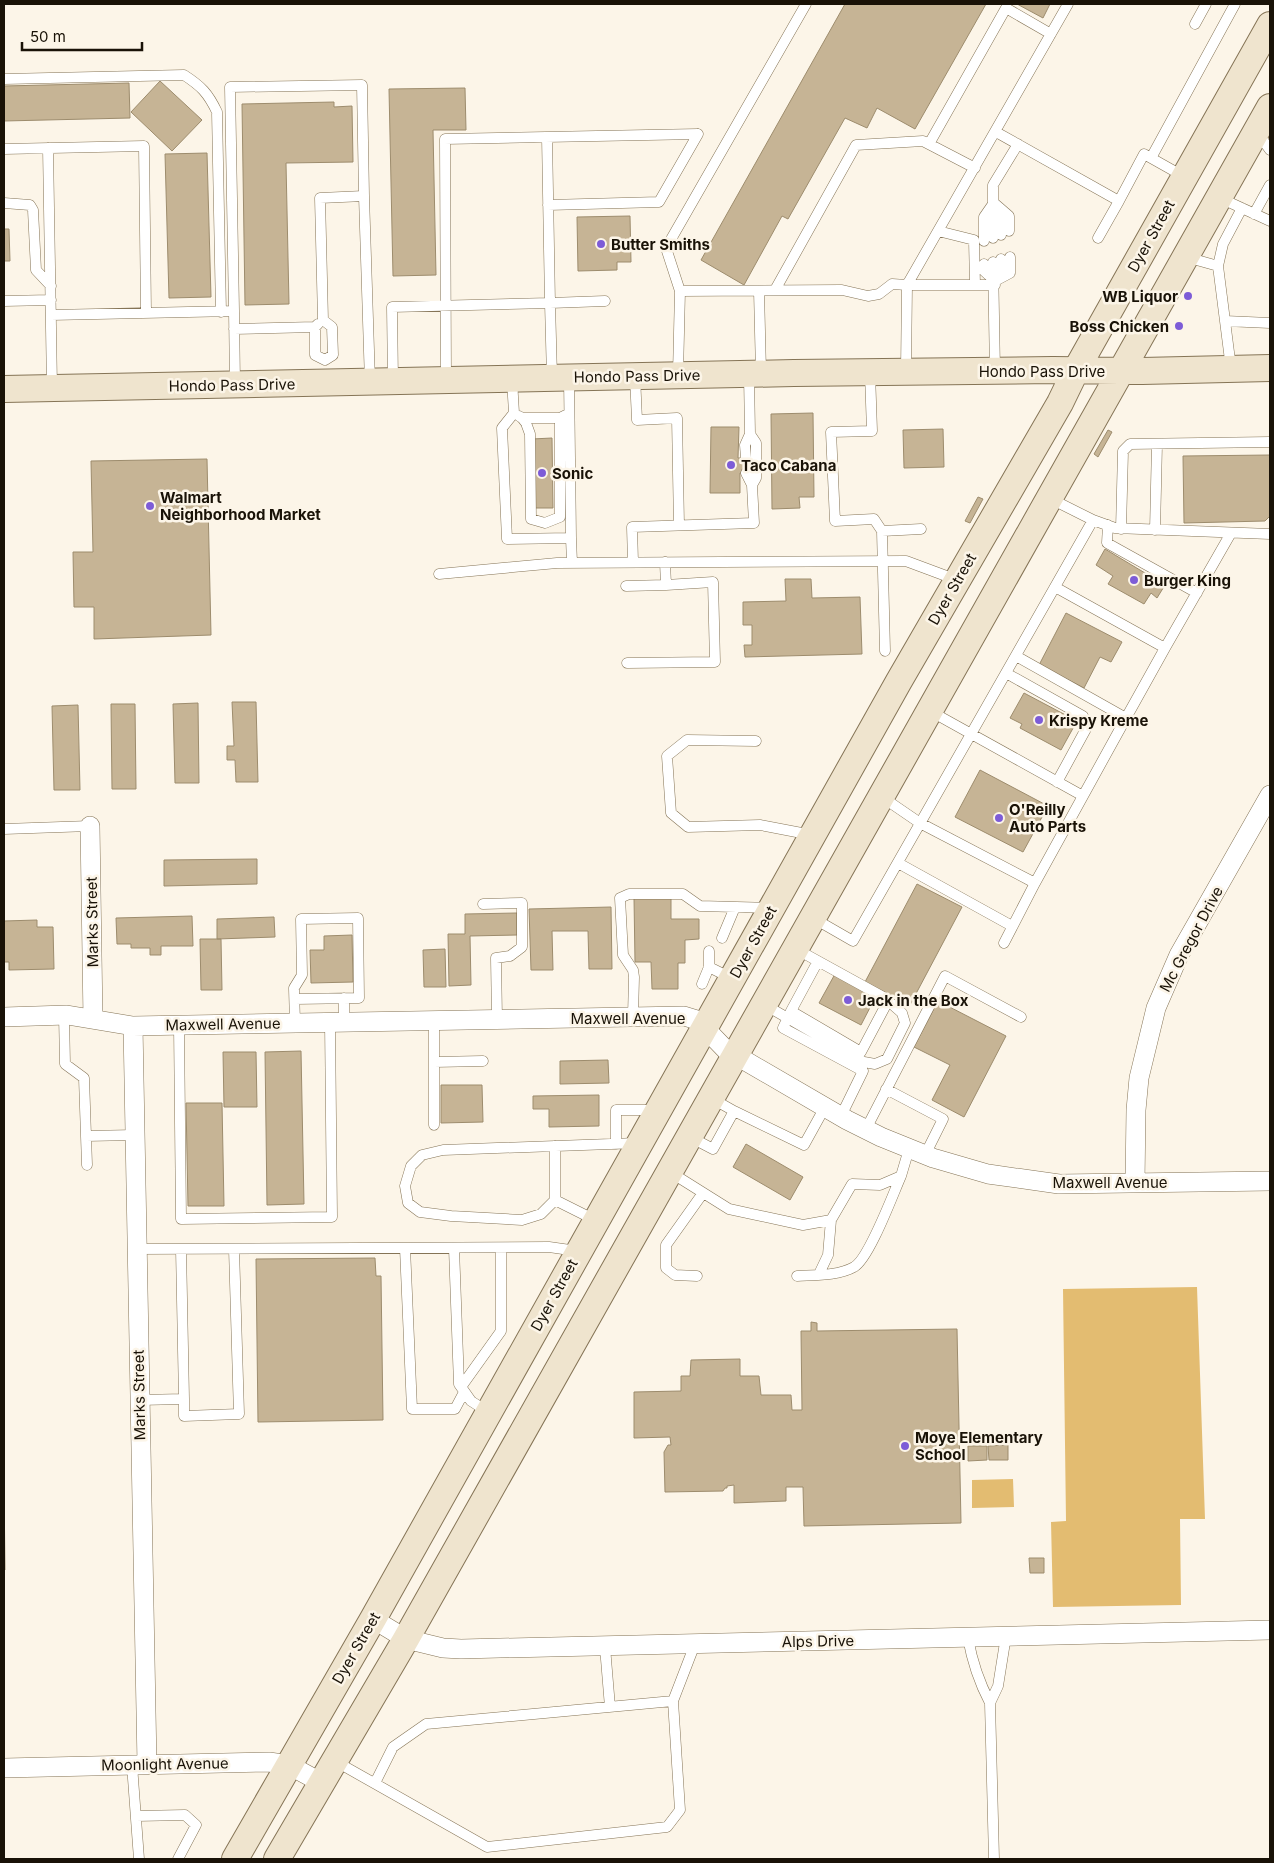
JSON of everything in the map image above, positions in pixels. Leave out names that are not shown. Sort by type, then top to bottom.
[{"type":"main road","name":"Dyer Street","points":[[236,1859],[596,1220],[628,1143],[658,1110],[899,681],[1060,403],[1076,370],[1270,25]]},
{"type":"main road","points":[[277,1859],[406,1639],[1185,256],[1230,202],[1263,141],[1270,106]]},
{"type":"main road","points":[[1184,177],[1230,202]]},
{"type":"main road","name":"Hondo Pass Drive","points":[[4,389],[235,385],[326,372],[381,382],[678,375],[1270,368]]},
{"type":"main road","points":[[899,681],[932,707]]},
{"type":"main road","points":[[485,1416],[517,1442]]},
{"type":"street","name":"Mc Gregor Drive","points":[[1135,1183],[1136,1110],[1139,1078],[1156,1008],[1179,955],[1270,795]]},
{"type":"street","name":"Marks Street","points":[[90,826],[94,1019]]},
{"type":"street","name":"Maxwell Avenue","points":[[4,1017],[64,1015],[133,1026],[684,1016],[697,1020],[705,1026],[720,1044],[735,1055],[866,1129],[917,1152],[988,1174],[1059,1184],[1270,1181]]},
{"type":"street","name":"Marks Street","points":[[133,1026],[139,1400],[140,1764]]},
{"type":"street","name":"Alps Drive","points":[[372,1619],[406,1639],[443,1648],[461,1649],[1270,1630]]},
{"type":"street","name":"Moonlight Avenue","points":[[4,1768],[269,1762],[289,1764],[322,1784]]},
{"type":"lane","points":[[678,375],[680,291],[666,248],[806,4]]},
{"type":"lane","points":[[906,372],[907,284],[1068,4]]},
{"type":"lane","points":[[1195,24],[1206,4]]},
{"type":"lane","points":[[1151,158],[1235,4]]},
{"type":"lane","points":[[929,144],[1006,8],[1051,34]]},
{"type":"lane","points":[[4,79],[184,74],[198,84],[210,97],[217,112],[221,312]]},
{"type":"lane","points":[[235,385],[230,87],[362,85],[364,196],[381,382]]},
{"type":"lane","points":[[996,132],[1119,201]]},
{"type":"lane","points":[[446,380],[445,139],[698,134],[659,202],[548,205]]},
{"type":"lane","points":[[547,137],[550,303],[565,416],[572,563]]},
{"type":"lane","points":[[775,290],[856,145],[923,141],[975,168]]},
{"type":"lane","points":[[994,203],[1009,216],[997,236],[994,203],[993,185],[1018,144]]},
{"type":"lane","points":[[4,149],[144,146],[146,313]]},
{"type":"lane","points":[[48,148],[52,388]]},
{"type":"lane","points":[[1098,238],[1144,154],[1184,177]]},
{"type":"lane","points":[[1254,214],[1270,185]]},
{"type":"lane","points":[[326,372],[316,355],[319,324],[320,198],[364,196]]},
{"type":"lane","points":[[1231,369],[1218,266],[1230,202],[1270,221]]},
{"type":"lane","points":[[4,203],[23,203],[30,205],[33,210],[36,270],[51,286]]},
{"type":"lane","points":[[938,231],[974,240],[975,285]]},
{"type":"lane","points":[[1185,256],[1218,266]]},
{"type":"lane","points":[[680,291],[842,290],[868,296],[879,294],[892,284],[975,285],[995,283],[1010,272],[997,261],[984,271],[995,283],[995,371]]},
{"type":"lane","points":[[746,458],[745,445],[750,434],[755,374],[759,291]]},
{"type":"lane","points":[[4,301],[51,300]]},
{"type":"lane","points":[[381,382],[392,308],[605,301]]},
{"type":"lane","points":[[51,315],[234,312]]},
{"type":"lane","points":[[1225,321],[1270,323]]},
{"type":"lane","points":[[234,329],[319,324],[332,327],[333,355],[326,372]]},
{"type":"lane","points":[[870,372],[872,431],[831,432],[834,521],[874,519],[882,531],[885,651]]},
{"type":"lane","points":[[635,376],[637,420],[677,418],[679,525]]},
{"type":"lane","points":[[512,379],[518,416],[526,423],[530,434],[531,518],[545,523],[560,518],[565,416]]},
{"type":"lane","points":[[565,416],[518,416],[502,428],[507,539],[571,538]]},
{"type":"lane","points":[[750,434],[756,443],[756,478],[752,485]]},
{"type":"lane","points":[[1121,529],[1123,451],[1130,444],[1270,442]]},
{"type":"lane","points":[[1154,530],[1158,444]]},
{"type":"lane","points":[[633,562],[632,526],[754,523],[752,485],[746,473]]},
{"type":"lane","points":[[1049,498],[1093,520],[1121,529],[1270,534]]},
{"type":"lane","points":[[812,918],[853,941],[1093,520]]},
{"type":"lane","points":[[1108,526],[1107,543],[1197,593]]},
{"type":"lane","points":[[882,531],[921,529]]},
{"type":"lane","points":[[1004,943],[1126,718],[1231,533]]},
{"type":"lane","points":[[439,574],[572,563],[906,561],[957,580]]},
{"type":"lane","points":[[665,562],[666,586]]},
{"type":"lane","points":[[626,586],[666,586],[713,582],[715,662],[627,663]]},
{"type":"lane","points":[[1055,587],[1165,648]]},
{"type":"lane","points":[[1016,656],[1126,718]]},
{"type":"lane","points":[[1006,673],[1083,716],[1087,727],[1057,782]]},
{"type":"lane","points":[[932,707],[971,734],[1083,796]]},
{"type":"lane","points":[[756,741],[687,740],[667,756],[671,813],[688,827],[760,825],[813,835]]},
{"type":"lane","points":[[881,797],[920,823],[1035,883]]},
{"type":"lane","points":[[4,829],[90,826]]},
{"type":"lane","points":[[898,863],[1012,926]]},
{"type":"lane","points":[[634,1016],[634,977],[633,970],[623,955],[620,898],[629,894],[683,894],[700,906],[772,908]]},
{"type":"lane","points":[[483,904],[522,903],[522,947],[510,956],[496,958],[497,1019]]},
{"type":"lane","points":[[722,938],[735,907]]},
{"type":"lane","points":[[294,998],[359,998],[358,918],[301,919],[302,975],[294,988],[294,998],[295,1023]]},
{"type":"lane","points":[[789,1015],[864,1062],[875,1064],[887,1058],[905,1023],[902,1013],[888,1001],[795,948]]},
{"type":"lane","points":[[702,984],[709,967],[708,951]]},
{"type":"lane","points":[[711,1098],[804,1145],[833,1111],[863,1071],[783,1028],[818,961]]},
{"type":"lane","points":[[709,967],[732,978]]},
{"type":"lane","points":[[866,1129],[945,976],[1021,1018]]},
{"type":"lane","points":[[178,1025],[181,1219],[332,1217],[337,1022],[344,998]]},
{"type":"lane","points":[[764,1004],[861,1052],[888,1001]]},
{"type":"lane","points":[[64,1015],[65,1064],[84,1078],[87,1165]]},
{"type":"lane","points":[[434,1020],[434,1125]]},
{"type":"lane","points":[[434,1062],[483,1061]]},
{"type":"lane","points":[[797,1276],[834,1273],[855,1267],[870,1246],[901,1176],[943,1119],[886,1089]]},
{"type":"lane","points":[[554,1146],[555,1200],[541,1214],[522,1220],[452,1216],[420,1212],[408,1203],[405,1186],[410,1166],[422,1155],[443,1150],[628,1143],[616,1110],[658,1110]]},
{"type":"lane","points":[[689,1137],[713,1149],[734,1111]]},
{"type":"lane","points":[[86,1136],[134,1135]]},
{"type":"lane","points":[[670,1171],[728,1209],[803,1225],[831,1220]]},
{"type":"lane","points":[[819,1274],[828,1255],[831,1220],[852,1184],[880,1185],[901,1176]]},
{"type":"lane","points":[[697,1276],[675,1276],[666,1268],[666,1245],[703,1193]]},
{"type":"lane","points":[[555,1200],[596,1220]]},
{"type":"lane","points":[[405,1248],[412,1409],[455,1409],[462,1390],[501,1331],[501,1248]]},
{"type":"lane","points":[[454,1248],[458,1371],[462,1390],[485,1416]]},
{"type":"lane","points":[[136,1249],[549,1248],[578,1252]]},
{"type":"lane","points":[[182,1249],[184,1416],[239,1414],[234,1249]]},
{"type":"lane","points":[[139,1400],[184,1399]]},
{"type":"lane","points":[[990,1703],[998,1686],[1006,1636]]},
{"type":"lane","points":[[968,1638],[971,1656],[982,1688],[990,1703],[994,1859]]},
{"type":"lane","points":[[335,1761],[487,1847],[667,1827],[680,1810],[673,1701],[695,1644]]},
{"type":"lane","points":[[604,1647],[610,1707]]},
{"type":"lane","points":[[375,1783],[393,1748],[426,1724],[673,1701]]},
{"type":"lane","points":[[139,1859],[136,1816],[140,1764]]},
{"type":"lane","points":[[136,1816],[185,1816],[196,1825],[178,1859]]},
{"type":"shaded area","points":[[1197,1287],[1205,1519],[1180,1519],[1181,1605],[1053,1607],[1051,1522],[1066,1521],[1063,1289]]},
{"type":"shaded area","points":[[1013,1479],[1014,1507],[972,1508],[972,1480]]},
{"type":"building","points":[[845,4],[986,4],[915,129],[877,108],[867,128],[845,118],[788,219],[782,216],[744,285],[701,260]]},
{"type":"building","points":[[1017,4],[1050,4],[1043,18]]},
{"type":"building","points":[[160,81],[202,120],[172,151],[131,112]]},
{"type":"building","points":[[129,83],[130,118],[4,121],[4,86]]},
{"type":"building","points":[[465,88],[466,130],[433,130],[436,275],[393,276],[389,89]]},
{"type":"building","points":[[334,102],[334,107],[352,106],[353,162],[286,163],[289,304],[245,305],[242,104]]},
{"type":"building","points":[[207,153],[211,297],[169,298],[165,154]]},
{"type":"building","points":[[630,216],[631,262],[617,262],[617,270],[578,271],[577,217]]},
{"type":"building","points":[[4,229],[9,229],[10,261],[4,261]]},
{"type":"building","points":[[813,413],[814,497],[799,497],[800,508],[772,509],[771,414]]},
{"type":"building","name":"Taco Cabana","points":[[711,427],[739,427],[738,458],[752,458],[751,473],[740,473],[740,493],[710,493]]},
{"type":"building","points":[[943,429],[944,467],[904,468],[903,430]]},
{"type":"building","points":[[1108,430],[1112,432],[1098,457],[1094,454]]},
{"type":"building","name":"Sonic","points":[[552,438],[553,508],[533,508],[532,439]]},
{"type":"building","points":[[1270,455],[1270,516],[1265,521],[1184,523],[1183,456]]},
{"type":"building","name":"Walmart Neighborhood Market","points":[[207,459],[211,635],[94,639],[94,607],[74,607],[73,552],[93,552],[91,461]]},
{"type":"building","points":[[978,497],[983,499],[970,523],[965,521]]},
{"type":"building","name":"Burger King","points":[[1105,549],[1165,585],[1157,598],[1151,593],[1144,604],[1108,584],[1113,576],[1096,565]]},
{"type":"building","points":[[785,579],[811,579],[812,598],[860,597],[862,654],[745,657],[744,645],[752,645],[752,625],[743,625],[743,602],[786,601]]},
{"type":"building","points":[[1066,613],[1122,642],[1111,662],[1100,657],[1084,688],[1039,665]]},
{"type":"building","points":[[1024,693],[1077,721],[1061,750],[1020,728],[1022,724],[1010,718]]},
{"type":"building","points":[[232,702],[256,702],[258,782],[236,782],[235,760],[227,760],[227,746],[234,746]]},
{"type":"building","points":[[198,703],[199,783],[175,783],[173,704]]},
{"type":"building","points":[[111,704],[135,704],[136,789],[112,789]]},
{"type":"building","points":[[78,705],[80,790],[54,790],[52,706]]},
{"type":"building","points":[[980,770],[1048,806],[1023,852],[955,817]]},
{"type":"building","points":[[257,859],[257,884],[164,886],[164,860]]},
{"type":"building","points":[[917,884],[962,907],[910,1005],[865,982]]},
{"type":"building","points":[[634,898],[671,898],[671,919],[699,919],[699,939],[685,940],[685,963],[678,963],[678,989],[652,989],[651,962],[635,962]]},
{"type":"building","points":[[611,907],[612,969],[589,969],[588,931],[552,931],[553,970],[531,970],[529,909]]},
{"type":"building","points":[[517,913],[517,935],[470,936],[471,985],[449,986],[448,934],[465,934],[465,914]]},
{"type":"building","points":[[192,916],[193,946],[161,946],[161,955],[150,955],[150,948],[131,948],[131,944],[117,944],[116,918]]},
{"type":"building","points":[[274,917],[275,937],[217,939],[217,919]]},
{"type":"building","points":[[37,920],[37,927],[53,927],[54,969],[9,970],[9,962],[4,962],[4,921]]},
{"type":"building","points":[[352,935],[353,982],[311,983],[310,950],[324,950],[324,936]]},
{"type":"building","points":[[200,939],[221,939],[222,990],[201,990]]},
{"type":"building","points":[[445,949],[446,987],[424,987],[423,950]]},
{"type":"building","name":"Jack in the Box","points":[[835,974],[876,996],[861,1025],[819,1003]]},
{"type":"building","points":[[938,1001],[1006,1036],[964,1117],[932,1100],[950,1065],[914,1047]]},
{"type":"building","points":[[301,1051],[304,1204],[267,1205],[265,1052]]},
{"type":"building","points":[[223,1052],[256,1052],[257,1107],[224,1107]]},
{"type":"building","points":[[608,1060],[609,1083],[560,1084],[560,1061]]},
{"type":"building","points":[[441,1085],[482,1085],[483,1122],[441,1123]]},
{"type":"building","points":[[599,1095],[599,1126],[549,1127],[549,1109],[533,1109],[533,1096]]},
{"type":"building","points":[[186,1103],[222,1103],[224,1206],[188,1206]]},
{"type":"building","points":[[746,1144],[803,1177],[790,1200],[733,1167]]},
{"type":"building","points":[[375,1258],[376,1276],[381,1276],[383,1420],[258,1422],[256,1259]]},
{"type":"building","points":[[811,1322],[817,1323],[817,1331],[957,1329],[961,1523],[804,1526],[803,1487],[786,1487],[786,1501],[734,1503],[734,1485],[727,1486],[723,1491],[665,1492],[664,1452],[668,1445],[671,1445],[670,1437],[634,1438],[634,1392],[681,1391],[681,1376],[690,1376],[691,1360],[740,1359],[740,1376],[759,1376],[761,1395],[791,1395],[792,1410],[802,1410],[801,1331],[811,1331]]},
{"type":"building","points":[[1008,1445],[1008,1460],[989,1460],[988,1446]]},
{"type":"building","points":[[968,1446],[987,1446],[987,1460],[968,1461]]},
{"type":"building","points":[[4,1486],[5,1570],[4,1570]]},
{"type":"building","points":[[1029,1558],[1044,1558],[1044,1573],[1030,1573]]},
{"type":"place","name":"Butter Smiths","points":[[601,244]]},
{"type":"place","name":"WB Liquor","points":[[1188,296]]},
{"type":"place","name":"Boss Chicken","points":[[1179,326]]},
{"type":"place","name":"Taco Cabana","points":[[731,465]]},
{"type":"place","name":"Sonic","points":[[542,473]]},
{"type":"place","name":"Walmart Neighborhood Market","points":[[150,506]]},
{"type":"place","name":"Burger King","points":[[1134,580]]},
{"type":"place","name":"Krispy Kreme","points":[[1039,720]]},
{"type":"place","name":"O'Reilly Auto Parts","points":[[999,818]]},
{"type":"place","name":"Jack in the Box","points":[[848,1000]]},
{"type":"place","name":"Moye Elementary School","points":[[905,1446]]}]
